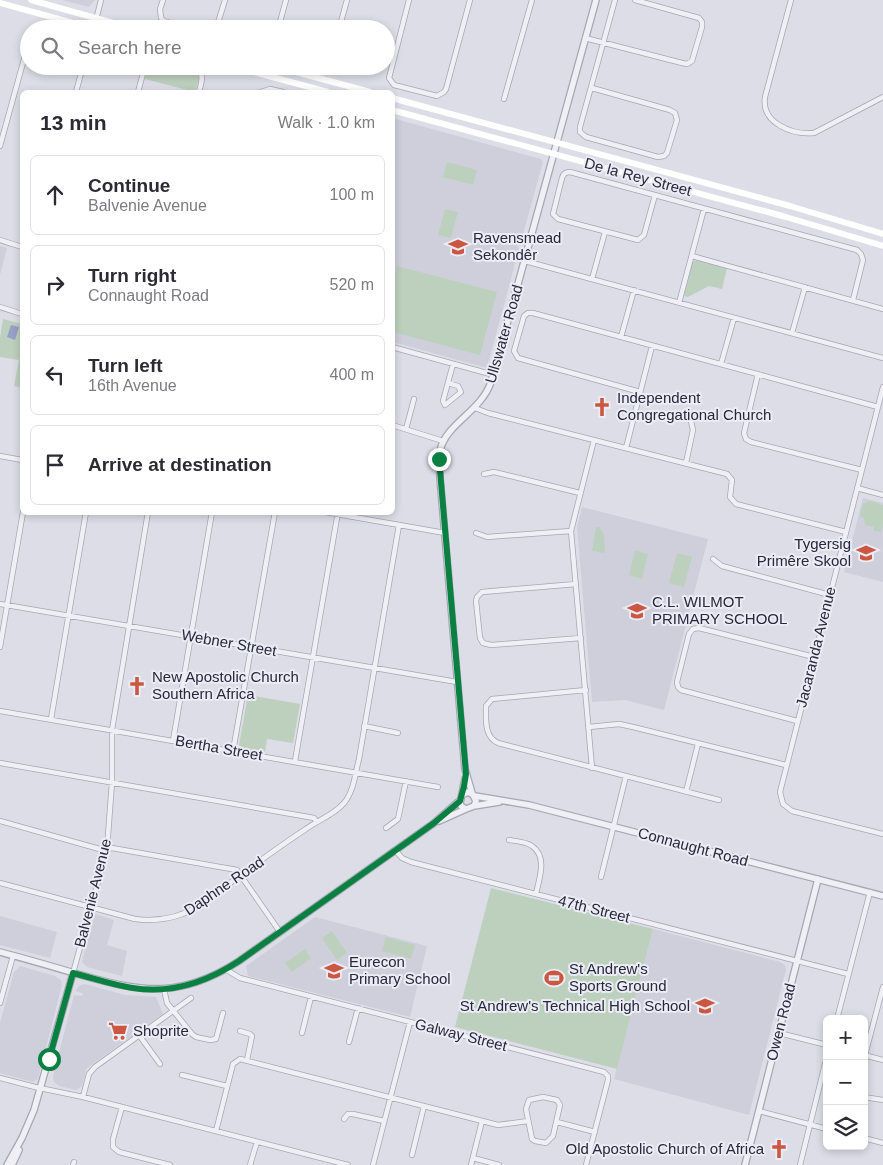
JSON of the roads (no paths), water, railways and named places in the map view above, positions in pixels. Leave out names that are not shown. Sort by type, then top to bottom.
[{"type":"main road","points":[[31,0],[103,20]]},
{"type":"main road","points":[[0,3],[61,20]]},
{"type":"main road","points":[[265,75],[321,90]]},
{"type":"main road","points":[[307,75],[363,90]]},
{"type":"main road","name":"De la Rey Street","points":[[395,99],[883,234]]},
{"type":"main road","name":"De la Rey Street","points":[[395,111],[786,217],[883,246]]},
{"type":"street","points":[[96,18],[102,0]]},
{"type":"street","points":[[163,0],[160,14],[163,20]]},
{"type":"street","points":[[219,20],[225,0]]},
{"type":"street","points":[[280,20],[286,0]]},
{"type":"street","points":[[341,20],[347,0]]},
{"type":"street","points":[[395,53],[408,0]]},
{"type":"street","points":[[390,75],[389,78],[394,85],[437,96],[444,92],[470,0]]},
{"type":"street","points":[[504,99],[532,0]]},
{"type":"street","name":"Ullswater Road","points":[[443,441],[451,430],[475,408],[486,392],[494,375],[596,0]]},
{"type":"street","points":[[592,88],[675,113],[676,120],[667,153],[664,156],[658,157],[586,137],[580,132],[615,0]]},
{"type":"street","points":[[585,38],[682,63],[687,64],[692,61],[702,27],[700,18],[635,0]]},
{"type":"street","points":[[791,0],[764,101],[765,110],[771,120],[784,128],[805,134],[814,134],[883,97]]},
{"type":"street","points":[[0,146],[20,74]]},
{"type":"street","points":[[77,90],[81,75]]},
{"type":"street","points":[[139,90],[143,75]]},
{"type":"street","points":[[200,90],[202,75]]},
{"type":"street","points":[[655,195],[644,235],[641,239],[636,240],[558,219],[552,212],[562,178],[565,173],[570,172],[655,195],[704,209],[859,251],[863,260],[853,300]]},
{"type":"street","points":[[679,303],[704,209]]},
{"type":"street","points":[[592,279],[605,232]]},
{"type":"street","points":[[0,240],[20,245]]},
{"type":"street","points":[[692,256],[883,309]]},
{"type":"street","points":[[525,261],[883,358]]},
{"type":"street","points":[[792,334],[805,287]]},
{"type":"street","points":[[621,337],[634,290]]},
{"type":"street","points":[[0,307],[20,313]]},
{"type":"street","points":[[640,392],[520,359],[514,351],[523,318],[528,313],[533,313],[878,407]]},
{"type":"street","points":[[721,364],[734,318]]},
{"type":"street","points":[[626,448],[652,346]]},
{"type":"street","points":[[395,348],[494,375]]},
{"type":"street","points":[[448,383],[458,386],[461,390],[460,394],[445,405],[443,402],[448,383],[453,364]]},
{"type":"street","points":[[758,374],[744,433],[746,439],[751,442],[862,470]]},
{"type":"street","name":"Jacaranda Avenue","points":[[883,387],[780,792],[782,802],[787,808],[795,812],[883,834]]},
{"type":"street","points":[[406,429],[414,399]]},
{"type":"street","points":[[475,408],[728,475],[732,482],[729,492],[731,499],[738,505],[846,532]]},
{"type":"street","points":[[686,463],[694,430],[690,417]]},
{"type":"street","points":[[395,426],[443,441],[439,459],[466,774],[476,801],[474,806],[434,823]]},
{"type":"street","points":[[592,768],[571,531],[594,440]]},
{"type":"street","points":[[0,456],[20,460]]},
{"type":"street","points":[[484,474],[494,472],[580,493]]},
{"type":"street","points":[[857,488],[883,495]]},
{"type":"street","points":[[0,647],[22,515]]},
{"type":"street","points":[[51,719],[85,515]]},
{"type":"street","name":"Balvenie Avenue","points":[[12,1165],[41,1088],[107,849],[112,782],[112,730],[148,515]]},
{"type":"street","points":[[173,740],[211,515]]},
{"type":"street","points":[[233,751],[274,515]]},
{"type":"street","points":[[295,762],[337,515]]},
{"type":"street","points":[[343,515],[445,533]]},
{"type":"street","name":"Daphne Road","points":[[0,883],[143,920],[167,919],[184,914],[199,906],[343,804],[349,796],[356,772],[399,525]]},
{"type":"street","points":[[476,533],[487,537],[571,531]]},
{"type":"street","points":[[713,559],[722,566],[830,595]]},
{"type":"street","points":[[576,584],[482,592],[476,600],[481,641],[486,644],[581,638]]},
{"type":"street","name":"Webner Street","points":[[0,604],[458,682]]},
{"type":"street","points":[[797,721],[681,690],[677,682],[689,634],[693,629],[699,628],[814,657]]},
{"type":"street","points":[[586,690],[490,700],[486,706],[487,727],[490,739],[498,743],[719,800]]},
{"type":"street","name":"Bertha Street","points":[[0,711],[438,787]]},
{"type":"street","points":[[589,727],[619,724],[786,766]]},
{"type":"street","points":[[364,726],[398,732]]},
{"type":"street","points":[[686,792],[698,744]]},
{"type":"street","points":[[0,763],[314,818],[317,822]]},
{"type":"street","points":[[466,774],[461,798],[461,806],[466,809]]},
{"type":"street","points":[[601,876],[626,776]]},
{"type":"street","points":[[386,828],[398,819],[406,781]]},
{"type":"street","points":[[0,952],[134,988],[164,989],[196,982],[226,970],[434,823],[468,792],[473,795]]},
{"type":"street","name":"Connaught Road","points":[[473,795],[523,803],[883,896]]},
{"type":"street","name":"Connaught Road","points":[[474,806],[504,801]]},
{"type":"street","points":[[0,821],[103,850],[112,848],[237,870],[280,932]]},
{"type":"street","points":[[510,840],[529,844],[538,852],[542,868],[536,894]]},
{"type":"street","name":"47th Street","points":[[395,850],[402,858],[411,862],[848,974]]},
{"type":"street","name":"Owen Road","points":[[745,1165],[818,879]]},
{"type":"street","points":[[838,1015],[870,892]]},
{"type":"street","points":[[0,1003],[13,956]]},
{"type":"street","name":"Galway Street","points":[[226,970],[240,978],[604,1072],[608,1076],[608,1080],[586,1165]]},
{"type":"street","points":[[868,1044],[883,988]]},
{"type":"street","points":[[164,989],[167,1002],[194,1035],[212,1041],[217,1038],[224,1012]]},
{"type":"street","points":[[302,1033],[312,996]]},
{"type":"street","points":[[83,1097],[92,1070],[191,998]]},
{"type":"street","points":[[349,1042],[358,1008]]},
{"type":"street","points":[[373,1165],[410,1022]]},
{"type":"street","points":[[240,1031],[252,1036],[246,1060]]},
{"type":"street","points":[[778,1033],[823,1044]]},
{"type":"street","points":[[139,1035],[160,1064]]},
{"type":"street","points":[[868,1056],[883,1060]]},
{"type":"street","points":[[216,1131],[234,1062],[240,1059],[482,1121],[501,1125],[528,1121]]},
{"type":"street","points":[[800,1165],[826,1060]]},
{"type":"street","points":[[182,1075],[227,1086]]},
{"type":"street","points":[[0,1078],[83,1097],[348,1165]]},
{"type":"street","points":[[543,1097],[559,1102],[558,1122],[551,1140],[544,1143],[532,1139],[528,1121],[526,1109],[527,1102],[531,1099],[543,1097]]},
{"type":"street","points":[[868,1098],[883,1100]]},
{"type":"street","points":[[412,1155],[424,1106]]},
{"type":"street","points":[[122,1108],[113,1139],[113,1147],[119,1152],[158,1164],[170,1165]]},
{"type":"street","points":[[759,1111],[823,1128]]},
{"type":"street","points":[[344,1119],[348,1114],[353,1114],[384,1121]]},
{"type":"street","points":[[471,1165],[482,1121]]},
{"type":"street","points":[[558,1122],[595,1132]]},
{"type":"street","name":"Balvenie Avenue","points":[[7,1165],[22,1138]]},
{"type":"street","points":[[868,1139],[883,1143]]},
{"type":"street","points":[[250,1165],[257,1142]]},
{"type":"street","points":[[473,1158],[499,1165]]},
{"type":"water","points":[[11,325],[19,327],[15,340],[7,337]]},
{"type":"place","name":"Ravensmead Sekondêr","points":[[458,247]]},
{"type":"place","name":"Independent Congregational Church","points":[[602,407]]},
{"type":"place","name":"Tygersig Primêre Skool","points":[[866,553]]},
{"type":"place","name":"C.L. WILMOT PRIMARY SCHOOL","points":[[637,611]]},
{"type":"place","name":"New Apostolic Church Southern Africa","points":[[137,686]]},
{"type":"place","name":"Eurecon Primary School","points":[[334,971]]},
{"type":"place","name":"St Andrew's Sports Ground","points":[[554,978]]},
{"type":"place","name":"St Andrew's Technical High School","points":[[705,1006]]},
{"type":"place","name":"Shoprite","points":[[118,1031]]},
{"type":"place","name":"Old Apostolic Church of Africa","points":[[779,1149]]}]
